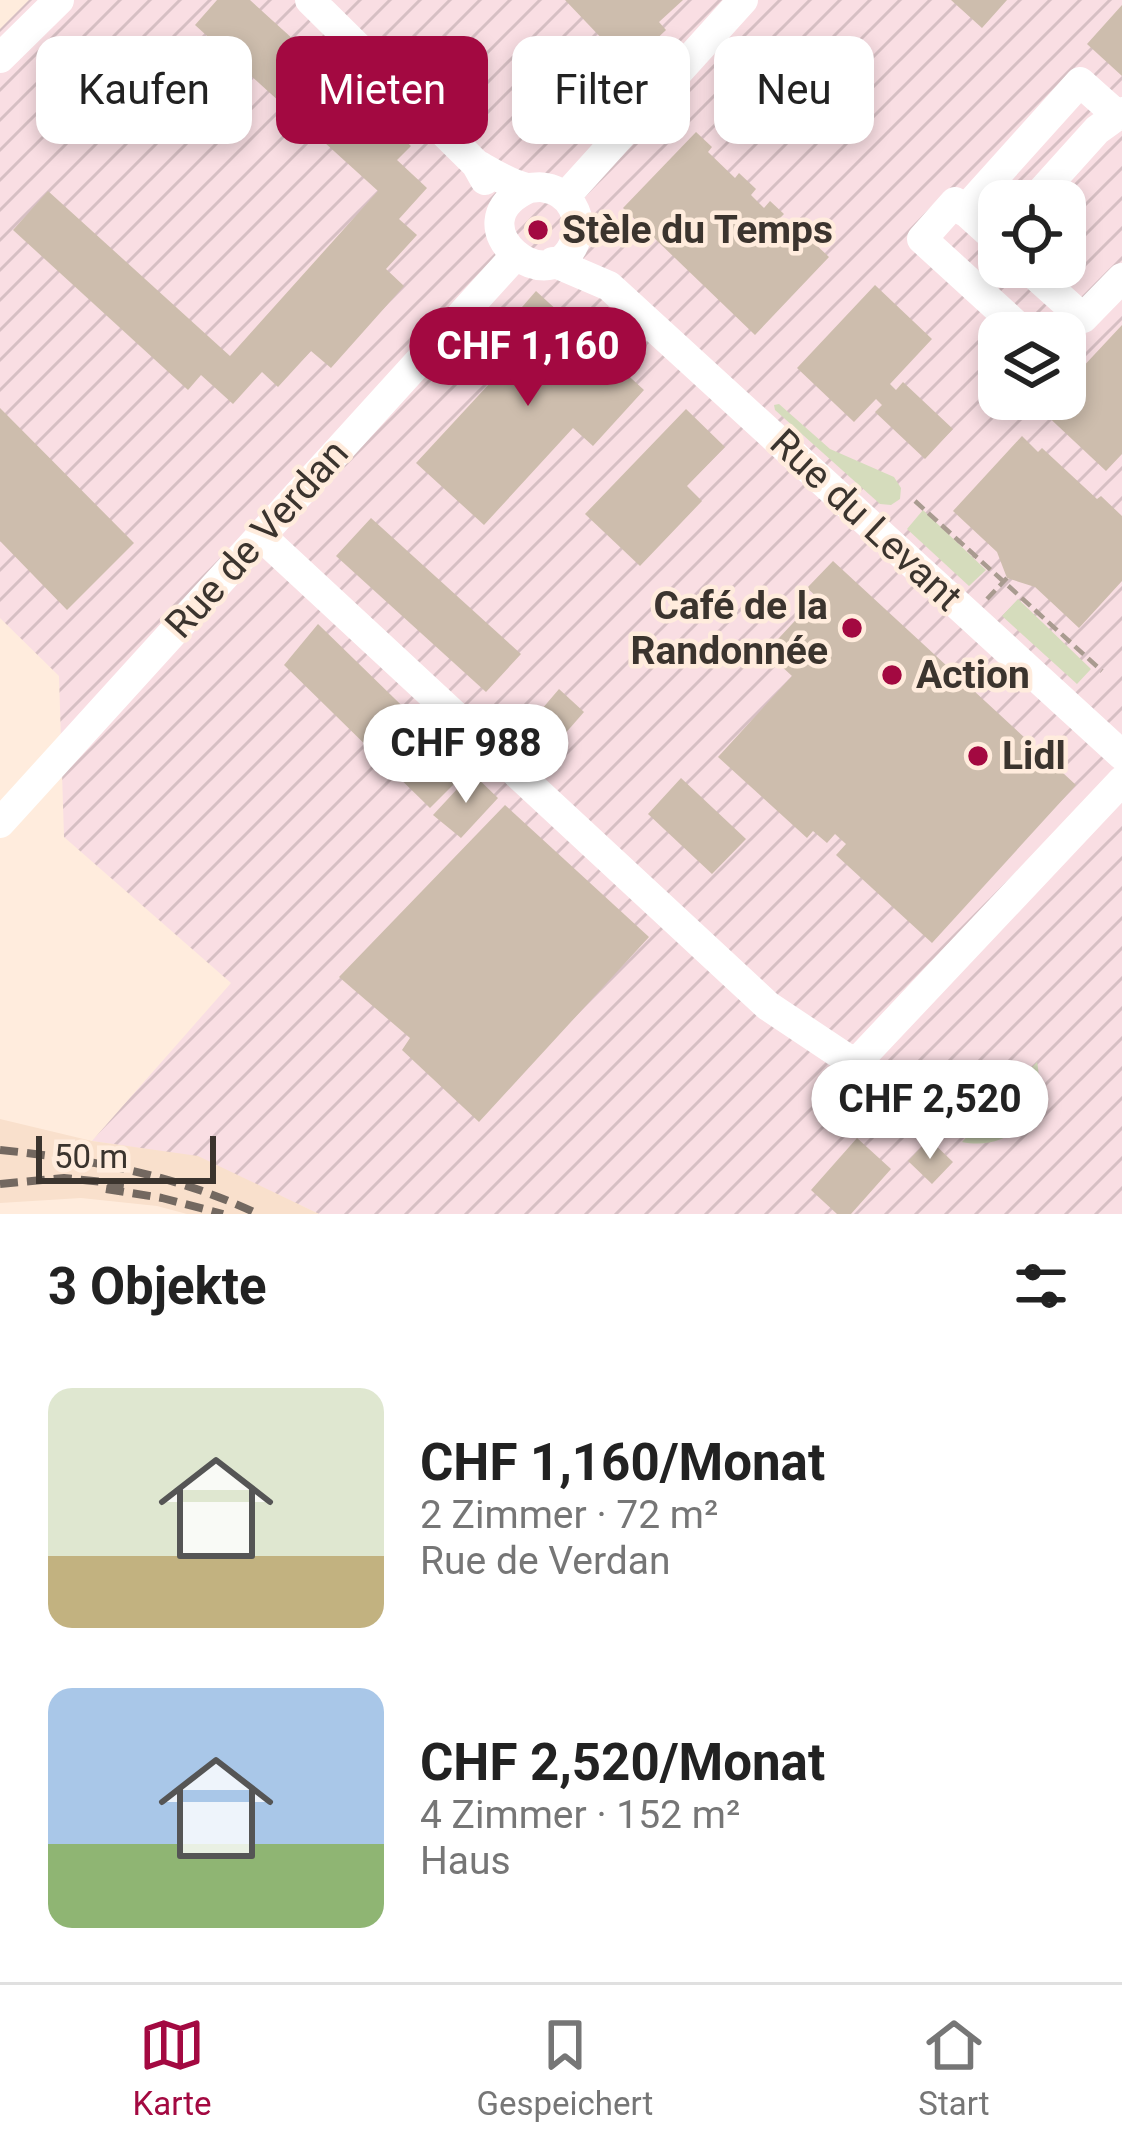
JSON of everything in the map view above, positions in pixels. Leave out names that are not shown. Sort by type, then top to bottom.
[{"type":"street","points":[[0,58],[59,0]]},
{"type":"street","points":[[310,0],[476,164],[501,217],[503,241],[515,256],[532,264],[553,262],[570,249],[577,231],[576,213],[565,197],[548,188],[529,188],[476,164]]},
{"type":"street","points":[[565,197],[743,0]]},
{"type":"street","points":[[964,211],[1080,82],[1119,113],[1052,180]]},
{"type":"street","points":[[501,217],[512,198],[529,188]]},
{"type":"street","points":[[978,223],[955,202],[922,239],[1002,312]]},
{"type":"street","name":"Rue du Levant","points":[[577,231],[609,286],[1122,755]]},
{"type":"street","name":"Rue de Verdan","points":[[0,823],[515,256]]},
{"type":"street","name":"Rue du Levant","points":[[553,262],[609,286]]},
{"type":"street","points":[[1086,315],[1122,278]]},
{"type":"street","points":[[1043,288],[1062,312]]},
{"type":"street","points":[[260,535],[768,1006],[855,1064],[1122,781]]},
{"type":"path","points":[[916,501],[1102,671]]},
{"type":"path","points":[[983,603],[1006,580]]},
{"type":"shaded area","points":[[29,0],[1122,0],[1122,1214],[319,1214],[198,1157],[92,1141],[231,983],[64,837],[59,676],[0,618],[0,29]]},
{"type":"shaded area","points":[[0,1119],[92,1141],[198,1156],[319,1214],[187,1214],[81,1198],[0,1203]]},
{"type":"green space","points":[[779,404],[830,449],[894,477],[901,488],[900,499],[891,505],[880,504],[775,410],[774,405]]},
{"type":"green space","points":[[923,510],[986,570],[969,586],[907,529]]},
{"type":"green space","points":[[1018,599],[1091,669],[1077,684],[1002,616]]},
{"type":"green space","points":[[1037,1062],[1037,1097],[1023,1124],[997,1141],[962,1142]]},
{"type":"building","points":[[217,0],[250,0],[290,36],[276,36],[276,98],[252,77],[252,36],[207,36],[195,25]]},
{"type":"building","points":[[565,0],[683,0],[659,22],[666,30],[660,36],[599,36]]},
{"type":"building","points":[[951,0],[1007,0],[982,28]]},
{"type":"building","points":[[1122,5],[1122,76],[1087,44]]},
{"type":"building","points":[[696,132],[712,147],[708,152],[735,178],[739,173],[756,189],[751,195],[764,208],[770,201],[784,214],[779,219],[806,245],[811,240],[829,257],[755,335],[623,208],[684,144],[690,144]]},
{"type":"building","points":[[326,144],[411,146],[397,160],[427,188],[399,219],[417,235],[386,269],[404,286],[331,368],[311,351],[278,387],[262,372],[233,404],[201,375],[188,390],[13,230],[48,191],[230,356],[378,191]]},
{"type":"building","points":[[875,285],[932,339],[890,384],[896,390],[903,382],[953,429],[925,459],[875,412],[882,405],[876,399],[854,422],[797,368]]},
{"type":"building","points":[[536,291],[644,390],[593,446],[573,428],[484,525],[416,463],[502,370],[489,359],[507,339],[500,332]]},
{"type":"building","points":[[1122,325],[1122,454],[1106,471],[1052,420],[1086,420],[1086,364]]},
{"type":"building","points":[[0,408],[134,543],[67,610],[0,541]]},
{"type":"building","points":[[686,409],[725,447],[687,486],[702,501],[640,566],[585,514]]},
{"type":"building","points":[[1022,436],[1122,516],[1122,581],[1079,628],[1035,587],[1007,578],[997,552],[953,511]]},
{"type":"building","points":[[371,518],[521,654],[486,692],[336,556]]},
{"type":"building","points":[[833,561],[1076,785],[932,943],[836,855],[846,844],[835,834],[827,843],[813,831],[807,838],[718,757],[792,676],[766,652],[817,597],[807,588]]},
{"type":"building","points":[[318,624],[468,770],[430,808],[284,665]]},
{"type":"building","points":[[559,689],[584,712],[549,752],[524,730]]},
{"type":"building","points":[[472,773],[498,798],[461,838],[433,815]]},
{"type":"building","points":[[681,778],[746,839],[712,874],[648,814]]},
{"type":"building","points":[[505,805],[649,937],[479,1122],[402,1050],[410,1038],[339,977]]},
{"type":"building","points":[[857,1138],[891,1169],[851,1214],[837,1214],[811,1190]]},
{"type":"building","points":[[929,1139],[953,1162],[932,1184],[908,1161]]},
{"type":"railway","points":[[0,1150],[132,1171],[196,1189],[258,1214]]},
{"type":"railway","points":[[0,1184],[64,1178],[124,1184]]},
{"type":"railway","points":[[106,1189],[223,1214]]},
{"type":"place","name":"Stèle du Temps","points":[[538,230]]},
{"type":"place","name":"Café de la Randonnée","points":[[852,628]]},
{"type":"place","name":"Action","points":[[892,675]]},
{"type":"place","name":"Lidl","points":[[978,756]]}]
